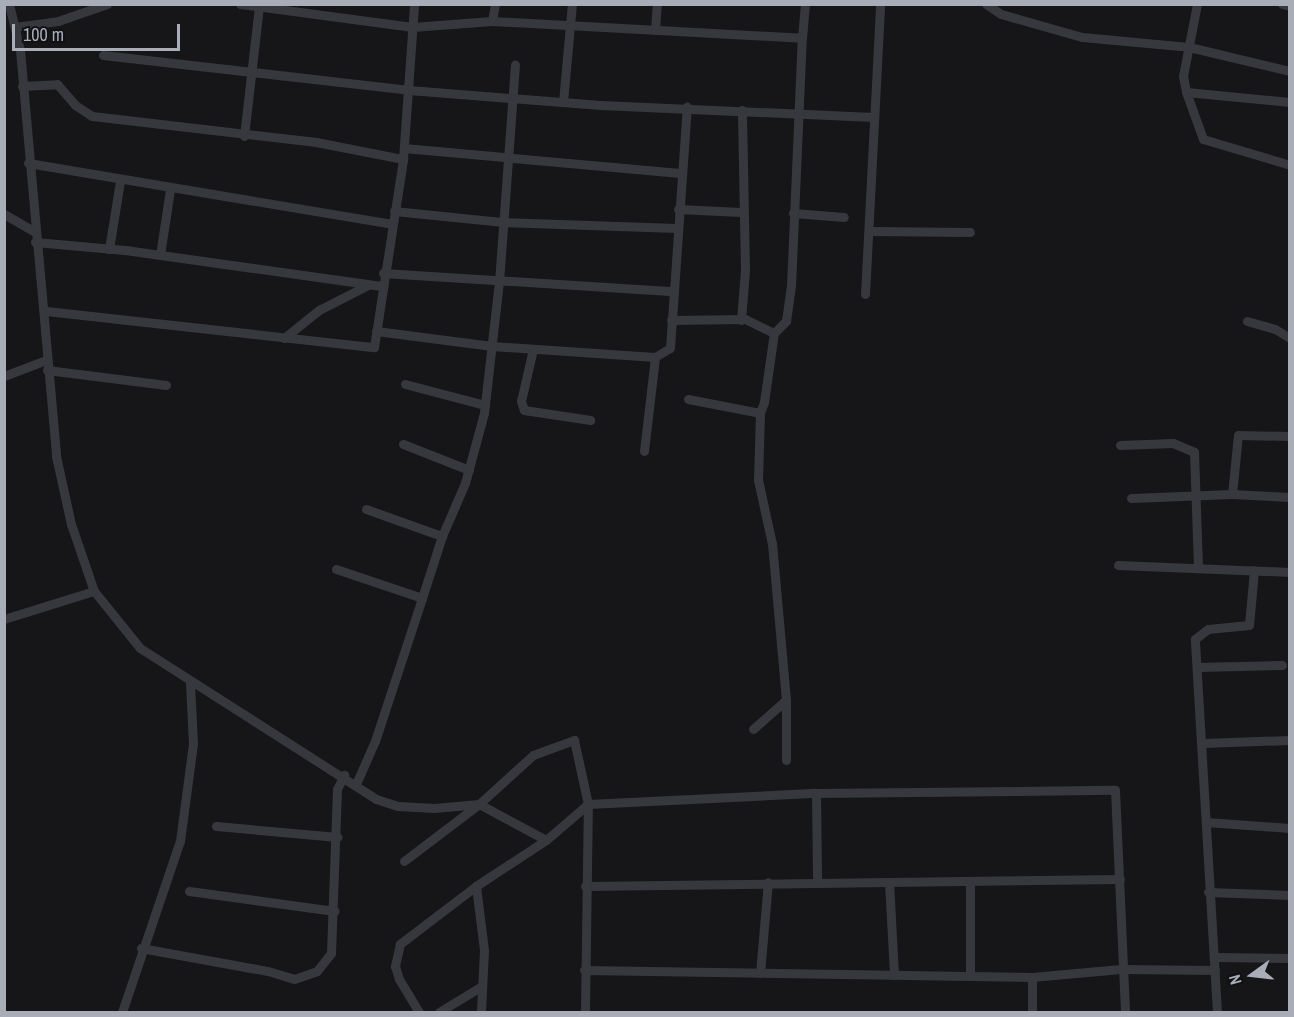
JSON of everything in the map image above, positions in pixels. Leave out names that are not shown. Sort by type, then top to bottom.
[{"type":"street","points":[[9,4],[15,27],[35,242],[46,311],[46,360],[60,486],[94,591],[140,648],[190,683],[344,775],[376,799],[398,806],[479,804],[546,840]]},
{"type":"street","points":[[15,27],[58,21],[107,4]]},
{"type":"street","points":[[240,4],[412,27],[492,21],[802,38]]},
{"type":"street","points":[[318,15],[320,4]]},
{"type":"street","points":[[46,311],[374,347],[383,273],[403,159],[414,4]]},
{"type":"street","points":[[492,21],[495,4]]},
{"type":"street","points":[[563,102],[572,4]]},
{"type":"street","points":[[655,30],[657,4]]},
{"type":"street","points":[[786,760],[786,700],[772,544],[758,480],[760,413],[774,333],[782,328],[788,312],[805,4]]},
{"type":"street","points":[[865,294],[880,4]]},
{"type":"street","points":[[986,4],[1001,14],[1082,37],[1189,47],[1290,70]]},
{"type":"street","points":[[1197,4],[1183,76],[1186,92],[1203,139],[1290,165]]},
{"type":"street","points":[[1282,4],[1290,6]]},
{"type":"street","points":[[244,136],[259,7]]},
{"type":"street","points":[[103,55],[409,90],[563,102],[687,106],[800,116],[874,117]]},
{"type":"street","points":[[356,784],[375,741],[442,536],[469,470],[485,405],[499,282],[515,65]]},
{"type":"street","points":[[22,86],[57,84],[75,105],[92,116],[244,136],[316,142],[403,159]]},
{"type":"street","points":[[1186,92],[1290,102]]},
{"type":"street","points":[[376,331],[492,346],[655,357],[670,348],[676,228],[687,106]]},
{"type":"street","points":[[741,320],[745,270],[741,212],[742,110]]},
{"type":"street","points":[[404,148],[680,173]]},
{"type":"street","points":[[28,163],[170,190],[392,224]]},
{"type":"street","points":[[109,249],[120,181]]},
{"type":"street","points":[[160,255],[170,190]]},
{"type":"street","points":[[678,209],[741,212]]},
{"type":"street","points":[[394,211],[502,222],[676,228]]},
{"type":"street","points":[[793,213],[844,218]]},
{"type":"street","points":[[4,214],[34,231]]},
{"type":"street","points":[[869,231],[970,232]]},
{"type":"street","points":[[35,242],[160,255],[381,286]]},
{"type":"street","points":[[383,273],[673,291]]},
{"type":"street","points":[[284,338],[319,310],[369,285]]},
{"type":"street","points":[[671,320],[741,320],[774,333]]},
{"type":"street","points":[[1247,321],[1275,329],[1290,338]]},
{"type":"street","points":[[533,349],[521,401],[524,410],[590,420]]},
{"type":"street","points":[[644,451],[655,357]]},
{"type":"street","points":[[4,376],[46,360]]},
{"type":"street","points":[[47,370],[166,385]]},
{"type":"street","points":[[405,384],[485,405]]},
{"type":"street","points":[[688,399],[760,413]]},
{"type":"street","points":[[1232,494],[1238,435],[1290,436]]},
{"type":"street","points":[[1120,445],[1173,442],[1189,447],[1196,461],[1198,568]]},
{"type":"street","points":[[404,444],[469,470]]},
{"type":"street","points":[[1131,498],[1232,494],[1290,497]]},
{"type":"street","points":[[366,509],[442,536]]},
{"type":"street","points":[[1118,565],[1290,572]]},
{"type":"street","points":[[336,569],[422,598]]},
{"type":"street","points":[[1217,1012],[1215,957],[1208,892],[1203,743],[1195,639],[1202,631],[1249,625],[1254,570]]},
{"type":"street","points":[[4,619],[94,591]]},
{"type":"street","points":[[1197,667],[1282,665]]},
{"type":"street","points":[[122,1012],[141,948],[180,842],[193,744],[190,683]]},
{"type":"street","points":[[753,729],[786,700]]},
{"type":"street","points":[[404,861],[479,804],[533,755],[574,740],[588,804],[585,886],[585,1012]]},
{"type":"street","points":[[1203,743],[1290,740]]},
{"type":"street","points":[[141,948],[268,971],[294,979],[317,971],[331,953],[338,837],[337,789],[344,775]]},
{"type":"street","points":[[419,1012],[399,979],[395,966],[400,944],[476,886],[546,840],[588,804],[816,793],[1115,790],[1120,879],[1121,969],[1125,1012]]},
{"type":"street","points":[[816,793],[818,881]]},
{"type":"street","points":[[1206,822],[1290,828]]},
{"type":"street","points":[[216,826],[338,837]]},
{"type":"street","points":[[585,886],[818,881],[969,882],[1120,879]]},
{"type":"street","points":[[760,973],[768,882]]},
{"type":"street","points":[[889,882],[894,975]]},
{"type":"street","points":[[969,882],[970,976]]},
{"type":"street","points":[[476,886],[484,950],[481,1012]]},
{"type":"street","points":[[189,891],[335,911]]},
{"type":"street","points":[[1208,892],[1290,895]]},
{"type":"street","points":[[1215,957],[1290,958]]},
{"type":"street","points":[[584,970],[1032,977],[1121,969],[1215,970]]},
{"type":"street","points":[[1032,977],[1032,1012]]},
{"type":"street","points":[[439,1012],[483,986]]}]
